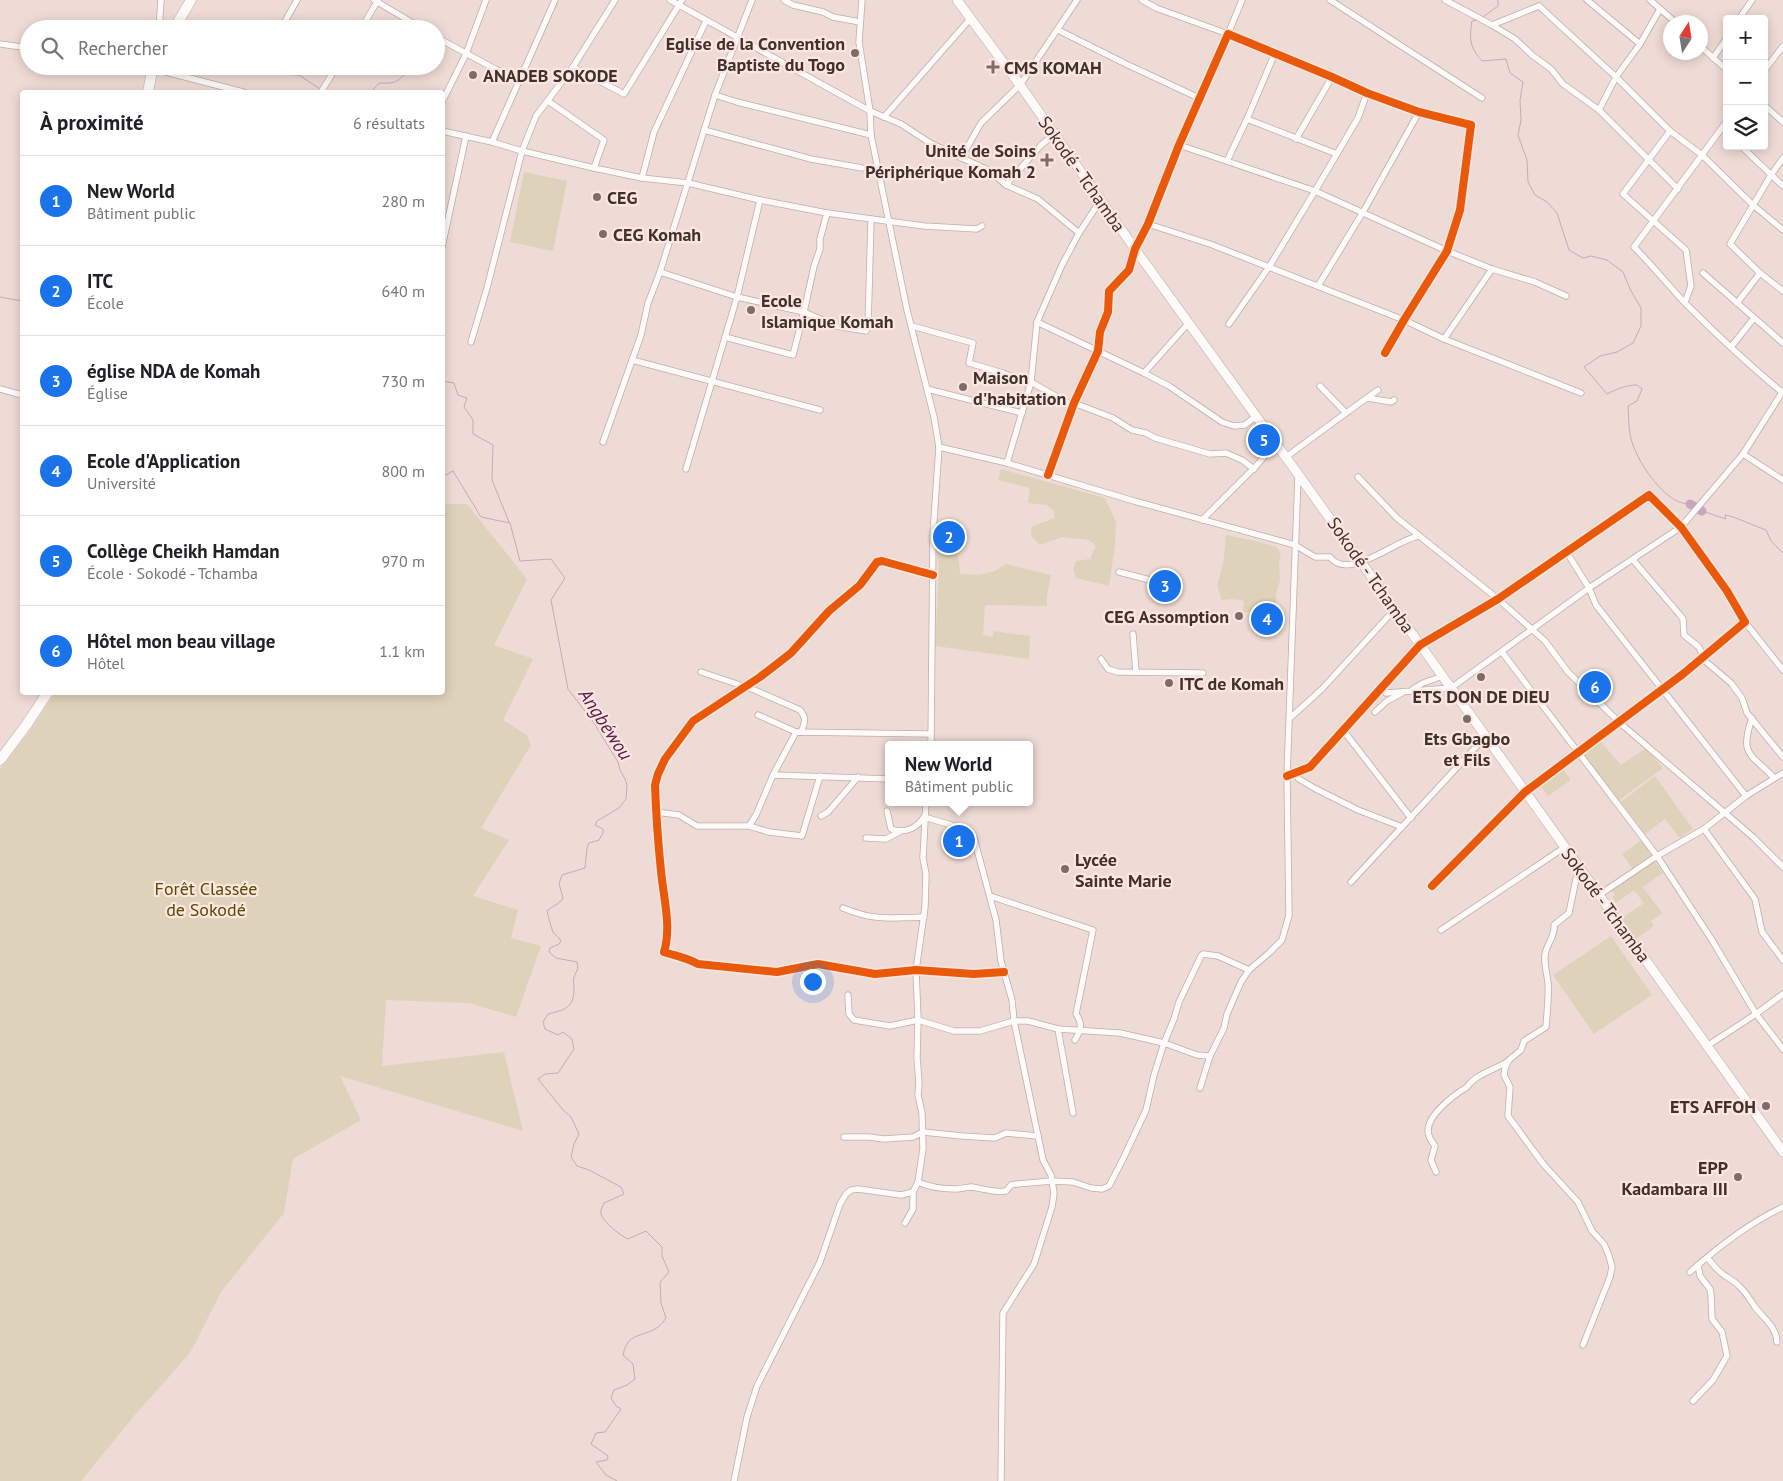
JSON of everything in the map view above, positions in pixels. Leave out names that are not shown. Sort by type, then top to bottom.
[{"type":"highway","points":[[179,20],[191,0]]},
{"type":"highway","points":[[148,90],[149,75]]},
{"type":"highway","points":[[0,760],[46,695]]},
{"type":"main road","name":"Sokodé - Tchamba","points":[[958,0],[1783,1152]]},
{"type":"street","points":[[160,20],[161,0]]},
{"type":"street","points":[[445,96],[466,54],[486,0]]},
{"type":"street","points":[[492,142],[555,0]]},
{"type":"street","points":[[471,342],[487,288],[522,151],[536,116],[573,67],[615,0]]},
{"type":"street","points":[[670,0],[680,3],[706,21],[870,111],[901,124],[930,143],[990,171],[1006,185],[1038,199],[1079,232]]},
{"type":"street","points":[[603,442],[641,336],[648,303],[660,272],[715,95],[752,0]]},
{"type":"street","points":[[784,0],[793,5],[823,12],[833,17],[860,22]]},
{"type":"street","points":[[862,0],[859,42],[870,111],[871,135],[888,222],[939,447],[934,534],[930,741]]},
{"type":"street","points":[[961,158],[981,123],[1020,85],[1077,0]]},
{"type":"street","points":[[1142,0],[1156,8],[1228,34],[1332,76],[1367,93],[1419,112],[1471,125],[1460,210],[1447,251],[1386,353]]},
{"type":"street","points":[[1048,475],[1074,405],[1098,351],[1100,332],[1108,312],[1109,291],[1129,270],[1135,249],[1148,224],[1179,145],[1242,0]]},
{"type":"street","points":[[1330,0],[1482,98]]},
{"type":"street","points":[[1445,0],[1515,39],[1551,69],[1563,84],[1599,110],[1678,189]]},
{"type":"street","points":[[1587,0],[1640,44]]},
{"type":"street","points":[[1650,0],[1667,15]]},
{"type":"street","points":[[1743,15],[1752,0]]},
{"type":"street","points":[[286,20],[296,1]]},
{"type":"street","points":[[365,20],[376,1],[408,20]]},
{"type":"street","points":[[573,67],[624,94],[680,3]]},
{"type":"street","points":[[1489,23],[1540,3],[1670,131],[1702,155],[1753,205],[1783,230]]},
{"type":"street","points":[[1599,110],[1616,77],[1640,44],[1660,9]]},
{"type":"street","points":[[884,117],[971,18]]},
{"type":"street","points":[[642,178],[654,132],[706,21]]},
{"type":"street","points":[[1058,30],[1199,98]]},
{"type":"street","points":[[445,42],[497,70],[520,79]]},
{"type":"street","points":[[0,44],[20,47]]},
{"type":"street","points":[[1713,58],[1723,44]]},
{"type":"street","points":[[1768,66],[1783,46]]},
{"type":"street","points":[[1227,162],[1275,53]]},
{"type":"street","points":[[1708,53],[1723,67]]},
{"type":"street","points":[[180,75],[236,90]]},
{"type":"street","points":[[322,90],[332,75]]},
{"type":"street","points":[[1296,138],[1332,76]]},
{"type":"street","points":[[1229,324],[1269,267],[1315,191],[1358,118],[1367,93]]},
{"type":"street","points":[[715,95],[871,135]]},
{"type":"street","points":[[548,101],[604,140],[594,168]]},
{"type":"street","points":[[1768,109],[1783,122]]},
{"type":"street","points":[[1318,286],[1363,212],[1419,112]]},
{"type":"street","points":[[1247,119],[1337,154]]},
{"type":"street","points":[[1386,693],[1451,688],[1590,588],[1681,527],[1743,454],[1783,392],[1731,348],[1634,247],[1722,128]]},
{"type":"street","points":[[704,130],[811,159],[862,168]]},
{"type":"street","points":[[1670,131],[1624,194],[1686,250],[1691,286],[1685,302]]},
{"type":"street","points":[[445,132],[594,168],[642,178],[688,183],[827,213],[924,226],[977,229],[982,226]]},
{"type":"street","points":[[1006,185],[1041,145],[1054,134]]},
{"type":"street","points":[[445,233],[466,136]]},
{"type":"street","points":[[1179,145],[1315,191],[1447,251],[1492,269],[1535,282],[1566,296]]},
{"type":"street","points":[[1745,150],[1783,186]]},
{"type":"street","points":[[1783,158],[1730,244],[1783,291]]},
{"type":"street","points":[[686,469],[737,297],[760,200]]},
{"type":"street","points":[[1007,463],[1031,384],[1037,322],[1079,232],[1100,200]]},
{"type":"street","points":[[725,337],[793,355],[814,266],[820,249],[820,239],[827,213]]},
{"type":"street","points":[[660,272],[737,297],[804,312],[836,326],[866,331],[868,327],[871,220]]},
{"type":"street","points":[[1148,224],[1210,244],[1318,286],[1404,320],[1444,339],[1581,393]]},
{"type":"street","points":[[1444,339],[1492,269]]},
{"type":"street","points":[[1737,303],[1760,272]]},
{"type":"street","points":[[1703,273],[1783,343]]},
{"type":"street","points":[[1731,348],[1754,318]]},
{"type":"street","points":[[1037,322],[1144,373],[1168,386],[1222,422],[1234,426],[1245,425],[1256,416]]},
{"type":"street","points":[[912,326],[973,344],[969,363],[1031,384],[1074,405],[1113,418],[1132,430],[1210,454],[1226,453],[1254,468]]},
{"type":"street","points":[[1144,373],[1186,327]]},
{"type":"street","points":[[632,360],[820,410]]},
{"type":"street","points":[[1320,386],[1346,412]]},
{"type":"street","points":[[0,389],[20,394]]},
{"type":"street","points":[[927,389],[1022,413]]},
{"type":"street","points":[[1286,457],[1378,390]]},
{"type":"street","points":[[1368,398],[1391,402],[1394,400]]},
{"type":"street","points":[[1202,520],[1276,443]]},
{"type":"street","points":[[939,447],[1007,463],[1295,545],[1315,557],[1330,557],[1333,562],[1340,565],[1371,559],[1412,537],[1419,536]]},
{"type":"street","points":[[1743,454],[1783,480]]},
{"type":"street","points":[[1200,1088],[1210,1056],[1224,1028],[1227,1014],[1249,970],[1282,940],[1289,915],[1288,776],[1298,474]]},
{"type":"street","points":[[1358,477],[1394,515],[1498,599],[1532,630],[1545,642],[1568,672],[1620,723],[1753,837],[1783,867]]},
{"type":"street","points":[[1288,776],[1310,767],[1420,645],[1498,599],[1649,495],[1681,527],[1727,591],[1745,622],[1783,670]]},
{"type":"street","points":[[1566,551],[1590,588],[1596,605],[1746,796]]},
{"type":"street","points":[[1633,560],[1683,619],[1684,634],[1699,647],[1702,658],[1731,683],[1742,698],[1747,713],[1783,757]]},
{"type":"street","points":[[933,575],[882,561],[877,562],[860,585],[826,615],[791,653],[760,677],[698,717],[680,737],[658,774],[655,785],[661,873],[666,898],[666,940],[664,952],[688,958],[698,964],[778,972],[818,964],[875,974],[916,970],[974,974],[1004,972]]},
{"type":"street","points":[[1119,572],[1154,581]]},
{"type":"street","points":[[1290,718],[1322,689],[1395,609]]},
{"type":"street","points":[[1432,886],[1525,792],[1620,723],[1745,622]]},
{"type":"street","points":[[1133,634],[1136,672]]},
{"type":"street","points":[[1502,652],[1657,856],[1712,940],[1756,1014],[1783,1049]]},
{"type":"street","points":[[1101,659],[1108,669],[1118,672],[1203,672]]},
{"type":"street","points":[[701,672],[800,710],[806,721],[773,775],[756,815],[749,826]]},
{"type":"street","points":[[1375,712],[1387,701],[1402,692],[1443,676]]},
{"type":"street","points":[[1383,686],[1387,701]]},
{"type":"street","points":[[758,714],[798,732],[931,734]]},
{"type":"street","points":[[1752,718],[1746,733],[1746,746],[1752,757],[1774,778]]},
{"type":"street","points":[[1344,730],[1410,818]]},
{"type":"street","points":[[1351,882],[1486,736]]},
{"type":"street","points":[[1294,773],[1299,779],[1316,789],[1358,810],[1402,827]]},
{"type":"street","points":[[1599,895],[1657,856],[1704,829],[1746,796],[1783,774]]},
{"type":"street","points":[[773,775],[885,779]]},
{"type":"street","points":[[656,812],[679,815],[697,826],[749,826],[769,832],[802,836],[820,776]]},
{"type":"street","points":[[821,816],[828,812],[858,777]]},
{"type":"street","points":[[905,1223],[913,1209],[912,1192],[918,1182],[923,1149],[922,1113],[918,1095],[916,970],[924,917],[926,874],[923,858],[925,806]]},
{"type":"street","points":[[887,811],[892,829],[901,831]]},
{"type":"street","points":[[866,838],[886,838],[916,827],[924,817]]},
{"type":"street","points":[[924,817],[957,826],[969,832],[974,838],[996,920],[1001,961],[1012,1000],[1014,1022],[1043,1160],[1052,1175],[1054,1193],[1052,1207],[1034,1264],[1003,1313],[1001,1481]]},
{"type":"street","points":[[1704,829],[1755,899],[1762,932],[1783,960]]},
{"type":"street","points":[[1441,930],[1564,847]]},
{"type":"street","points":[[1436,1172],[1431,1160],[1435,1146],[1428,1131],[1440,1108],[1467,1087],[1470,1082],[1509,1061],[1521,1050],[1524,1041],[1546,1027],[1548,982],[1544,966],[1545,952],[1555,931],[1554,925],[1569,913],[1576,879],[1582,872]]},
{"type":"street","points":[[990,896],[1093,930],[1076,1014],[1081,1022],[1081,1031],[1075,1040]]},
{"type":"street","points":[[843,908],[862,916],[878,919],[924,917]]},
{"type":"street","points":[[918,954],[922,965],[945,972]]},
{"type":"street","points":[[918,1182],[956,1189],[969,1187],[997,1192],[1006,1191],[1011,1185],[1052,1181],[1073,1182],[1097,1189],[1109,1186],[1146,1110],[1164,1043],[1179,1002],[1200,956],[1203,954],[1218,956],[1249,970]]},
{"type":"street","points":[[1707,1046],[1783,994]]},
{"type":"street","points":[[848,996],[849,1014],[854,1020],[890,1026],[918,1020],[954,1031],[980,1031],[1014,1022],[1028,1021],[1058,1029],[1120,1033],[1164,1043],[1197,1055],[1210,1056]]},
{"type":"street","points":[[1058,1029],[1073,1113]]},
{"type":"street","points":[[1509,1061],[1504,1075],[1510,1087],[1509,1118],[1544,1165],[1578,1202],[1592,1231],[1604,1244],[1610,1256],[1612,1267],[1610,1277],[1583,1345]]},
{"type":"street","points":[[844,1137],[884,1139],[913,1137],[923,1132],[995,1138],[1006,1132],[1016,1135],[1038,1136]]},
{"type":"street","points":[[734,1481],[747,1417],[757,1386],[820,1262],[840,1204],[846,1194],[851,1190],[858,1189],[901,1195],[912,1192]]},
{"type":"street","points":[[1690,1272],[1726,1242],[1764,1216],[1783,1207]]},
{"type":"street","points":[[1707,1258],[1716,1269],[1733,1280],[1767,1318],[1774,1330],[1777,1342]]},
{"type":"street","points":[[1693,1401],[1716,1375],[1726,1356],[1727,1350],[1722,1332],[1712,1319],[1711,1295],[1700,1276],[1698,1265]]},
{"type":"green space","points":[[524,172],[567,181],[553,251],[510,242]]},
{"type":"green space","points":[[1001,469],[1105,498],[1116,522],[1115,545],[1109,586],[1076,578],[1073,569],[1076,561],[1090,559],[1096,546],[1089,540],[1062,537],[1040,545],[1031,536],[1031,527],[1054,518],[1054,511],[1047,505],[1028,503],[1030,488],[998,480]]},
{"type":"green space","name":"Forêt Classée de Sokodé","points":[[445,504],[467,504],[527,579],[494,645],[533,659],[503,720],[527,735],[531,745],[481,828],[509,840],[473,896],[518,910],[511,938],[541,946],[516,1017],[469,1003],[386,1000],[382,1066],[504,1052],[523,1131],[340,1076],[361,1120],[293,1159],[284,1213],[221,1292],[190,1353],[135,1415],[81,1481],[0,1481],[0,769],[29,732],[54,695],[445,695]]},
{"type":"green space","points":[[1226,535],[1276,547],[1281,554],[1279,560],[1280,580],[1276,594],[1276,612],[1243,612],[1244,602],[1241,600],[1222,600],[1217,586],[1223,564]]},
{"type":"green space","points":[[937,551],[958,552],[960,574],[984,574],[1006,564],[1051,575],[1047,606],[985,605],[983,635],[993,637],[993,631],[1030,636],[1029,659],[935,646],[939,570]]},
{"type":"green space","points":[[1601,742],[1621,765],[1646,748],[1663,768],[1618,801],[1583,754]]},
{"type":"green space","points":[[1562,768],[1571,780],[1548,796],[1539,784]]},
{"type":"green space","points":[[1655,776],[1693,829],[1680,838],[1665,819],[1645,834],[1621,802]]},
{"type":"green space","points":[[1642,840],[1652,855],[1632,868],[1622,854]]},
{"type":"green space","points":[[1654,861],[1663,873],[1643,887],[1662,913],[1651,921],[1654,926],[1637,938],[1622,918],[1644,903],[1634,890],[1616,903],[1612,897],[1615,895],[1611,889]]},
{"type":"green space","points":[[1611,936],[1652,995],[1594,1034],[1553,975]]},
{"type":"waterway","points":[[1483,17],[1498,6],[1498,0]]},
{"type":"waterway","points":[[1478,20],[1472,21],[1471,33],[1471,43],[1478,56],[1482,61],[1506,59],[1510,73],[1523,82],[1520,100],[1521,120],[1518,135],[1527,160],[1528,182],[1535,195],[1547,202],[1557,213],[1569,250],[1583,258],[1591,256],[1607,260],[1623,272],[1641,308],[1641,326],[1633,343],[1617,352],[1600,356],[1584,367],[1607,394],[1629,386],[1637,385],[1642,389],[1637,401],[1628,406],[1630,435],[1633,445],[1645,469],[1658,485],[1672,498],[1679,502],[1690,504]]},
{"type":"waterway","points":[[299,75],[320,89]]},
{"type":"waterway","points":[[373,90],[379,83],[395,82],[403,75]]},
{"type":"waterway","name":"Angbéwou","points":[[0,297],[20,301]]},
{"type":"waterway","points":[[445,382],[454,383],[458,395],[467,398],[464,407],[473,420],[473,434],[493,445],[492,480],[509,522]]},
{"type":"waterway","name":"Angbéwou","points":[[445,475],[453,471],[481,517],[510,523],[520,561],[551,559],[565,578],[551,600],[568,689],[594,723],[618,762],[627,785],[626,799],[619,808],[597,821],[595,825],[603,829],[603,833],[599,840],[589,843],[585,868],[562,875],[559,884],[563,898],[547,911],[553,932],[561,941],[550,948],[549,952],[556,958],[577,962],[578,967],[570,1005],[563,1010],[548,1014],[543,1022],[545,1029],[558,1035],[563,1032],[572,1039],[574,1049],[558,1073],[545,1074],[538,1079],[571,1117],[579,1134],[571,1157],[577,1166],[589,1170],[621,1187],[624,1194],[604,1203],[601,1211],[602,1217],[628,1239],[646,1231],[662,1247],[662,1256],[669,1272],[660,1282],[661,1303],[666,1318],[658,1327],[632,1338],[625,1347],[623,1355],[633,1364],[635,1379],[627,1385],[614,1390],[611,1398],[616,1406],[621,1409],[605,1432],[596,1433],[591,1444],[608,1456],[607,1460],[596,1462],[606,1475],[617,1481]]},
{"type":"waterway","points":[[1690,504],[1702,511]]},
{"type":"waterway","points":[[1702,511],[1726,519],[1725,515],[1766,530],[1771,541],[1783,553]]},
{"type":"cycle path","points":[[1048,475],[1074,403],[1098,351],[1100,332],[1108,312],[1109,291],[1129,270],[1135,249],[1148,224],[1179,145],[1228,34],[1367,93],[1419,112],[1471,125],[1460,210],[1447,251],[1385,353]]},
{"type":"cycle path","points":[[1287,776],[1310,767],[1420,645],[1498,599],[1649,495],[1681,527],[1727,591],[1745,622],[1683,674],[1525,792],[1432,886]]},
{"type":"cycle path","points":[[933,575],[882,561],[877,562],[860,585],[829,611],[791,653],[760,677],[693,721],[665,759],[655,785],[659,849],[667,922],[664,952],[698,964],[777,972],[818,964],[875,974],[916,970],[974,974],[1004,972]]},
{"type":"place","name":"Eglise de la Convention Baptiste du Togo","points":[[855,53]]},
{"type":"place","name":"CMS KOMAH","points":[[993,67]]},
{"type":"place","name":"ANADEB SOKODE","points":[[473,75]]},
{"type":"place","name":"Unité de Soins Périphérique Komah 2","points":[[1047,160]]},
{"type":"place","name":"CEG","points":[[597,197]]},
{"type":"place","name":"CEG Komah","points":[[603,234]]},
{"type":"place","name":"Ecole Islamique Komah","points":[[751,310]]},
{"type":"place","name":"Maison d'habitation","points":[[963,387]]},
{"type":"place","name":"Collège Cheikh Hamdan","points":[[1264,440]]},
{"type":"place","name":"ITC","points":[[949,537]]},
{"type":"place","name":"église NDA de Komah","points":[[1165,586]]},
{"type":"place","name":"CEG Assomption","points":[[1239,616]]},
{"type":"place","name":"Ecole d'Application","points":[[1267,619]]},
{"type":"place","name":"ETS DON DE DIEU","points":[[1481,677]]},
{"type":"place","name":"ITC de Komah","points":[[1169,683]]},
{"type":"place","name":"Hôtel mon beau village","points":[[1595,687]]},
{"type":"place","name":"Ets Gbagbo et Fils","points":[[1467,719]]},
{"type":"place","name":"New World","points":[[959,841]]},
{"type":"place","name":"Lycée Sainte Marie","points":[[1065,869]]},
{"type":"place","name":"ETS AFFOH","points":[[1766,1106]]},
{"type":"place","name":"EPP Kadambara III","points":[[1738,1177]]}]
